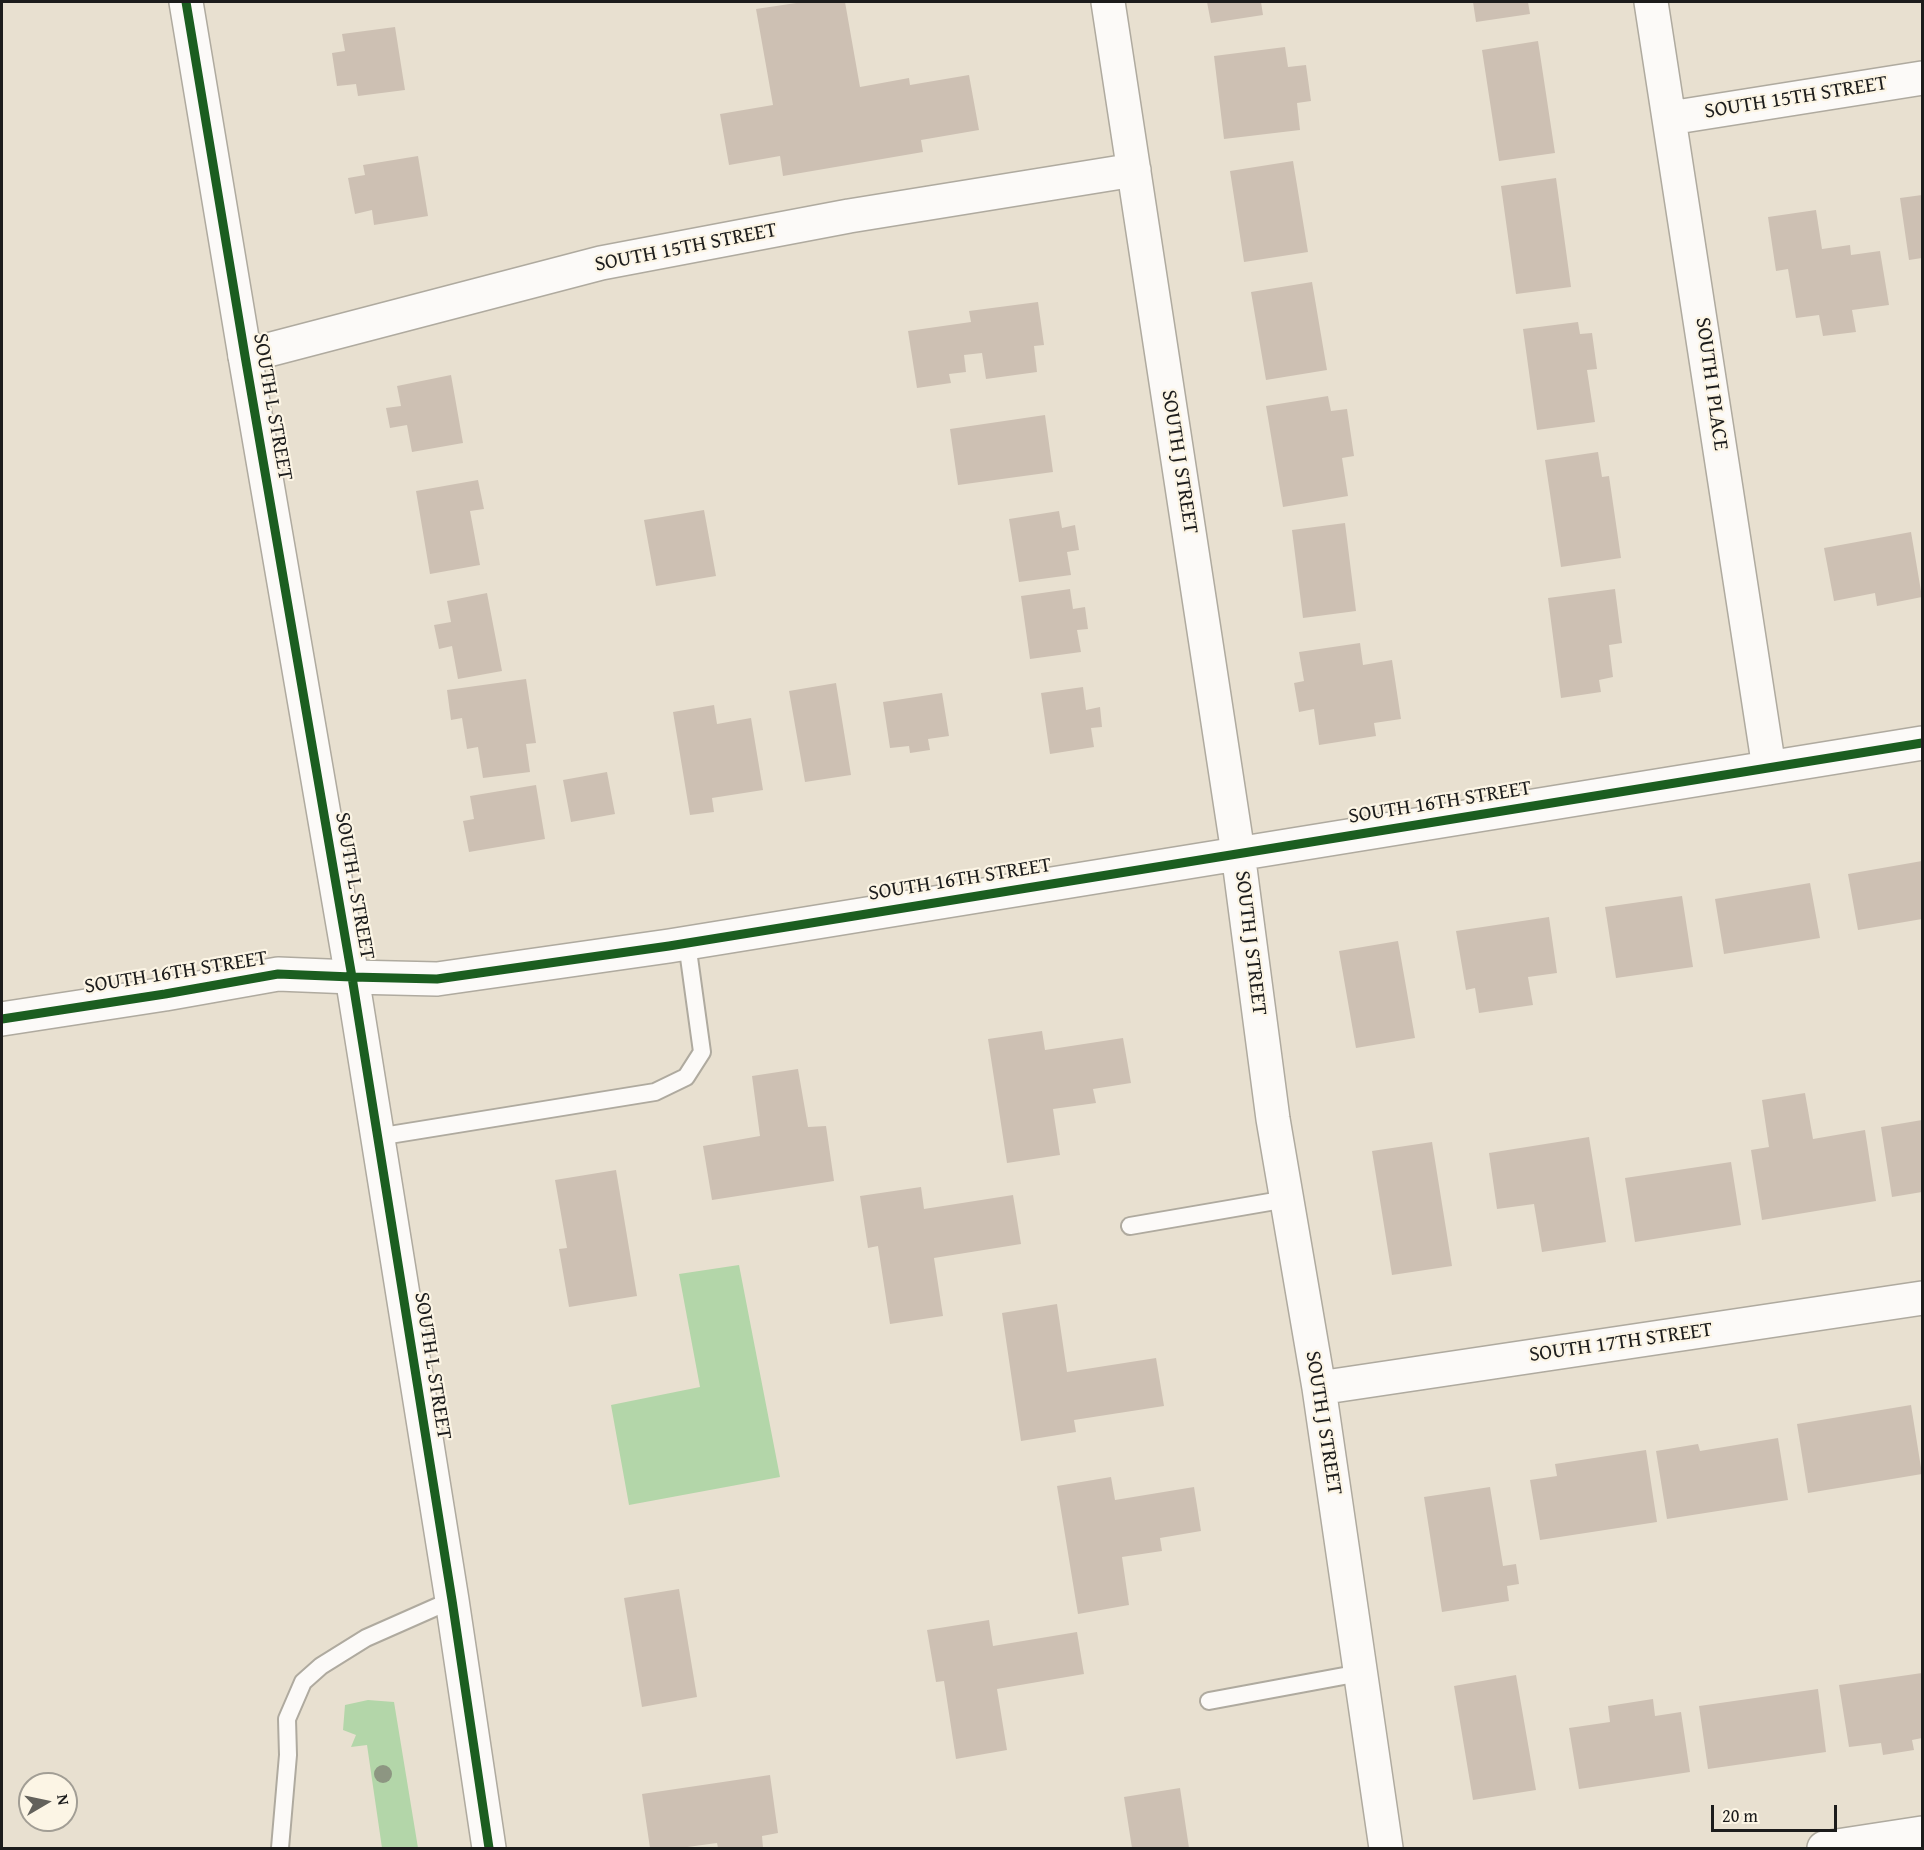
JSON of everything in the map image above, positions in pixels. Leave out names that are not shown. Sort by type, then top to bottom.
[{"type":"street","name":"SOUTH L STREET","points":[[186,2],[352,977],[452,1600],[489,1848]]},
{"type":"street","name":"SOUTH J STREET","points":[[1108,2],[1238,853],[1272,1108],[1319,1388],[1386,1848]]},
{"type":"street","name":"SOUTH I PLACE","points":[[1651,2],[1769,768]]},
{"type":"street","name":"SOUTH 15TH STREET","points":[[1670,118],[1923,78]]},
{"type":"street","name":"SOUTH 15TH STREET","points":[[245,356],[601,263],[849,216],[1134,170]]},
{"type":"street","name":"SOUTH 16TH STREET","points":[[2,1019],[278,974],[436,979],[687,943],[1923,743]]},
{"type":"street","name":"SOUTH 17TH STREET","points":[[1319,1388],[1923,1298]]},
{"type":"street","points":[[1824,1848],[1923,1833]]},
{"type":"lane","points":[[377,1137],[655,1092],[686,1077],[702,1052],[687,943]]},
{"type":"lane","points":[[1130,1226],[1287,1199]]},
{"type":"lane","points":[[280,1848],[288,1755],[287,1719],[303,1682],[321,1666],[366,1638],[452,1600]]},
{"type":"lane","points":[[1209,1701],[1360,1673]]},
{"type":"green space","points":[[739,1265],[780,1477],[629,1505],[611,1405],[700,1387],[679,1274]]},
{"type":"green space","points":[[368,1700],[394,1702],[418,1848],[382,1848],[367,1745],[351,1747],[356,1735],[343,1730],[345,1705]]},
{"type":"building","points":[[803,2],[845,2],[860,87],[909,78],[910,85],[969,75],[979,130],[921,140],[923,152],[783,176],[780,156],[729,165],[720,114],[773,105],[756,9]]},
{"type":"building","points":[[1207,2],[1261,2],[1263,15],[1211,23]]},
{"type":"building","points":[[1473,2],[1528,2],[1530,14],[1476,22]]},
{"type":"building","points":[[395,27],[405,90],[358,96],[356,84],[337,86],[332,53],[345,51],[342,34]]},
{"type":"building","points":[[1538,41],[1555,153],[1499,161],[1482,50]]},
{"type":"building","points":[[1285,47],[1288,67],[1306,65],[1311,101],[1297,103],[1300,130],[1224,139],[1214,56]]},
{"type":"building","points":[[418,156],[428,216],[374,225],[372,210],[355,214],[348,178],[365,175],[363,165]]},
{"type":"building","points":[[1293,161],[1308,252],[1244,262],[1230,171]]},
{"type":"building","points":[[1556,178],[1571,287],[1516,294],[1501,186]]},
{"type":"building","points":[[1922,195],[1922,258],[1909,260],[1900,198]]},
{"type":"building","points":[[1816,210],[1822,249],[1850,245],[1851,255],[1880,251],[1889,305],[1852,310],[1856,332],[1823,336],[1819,315],[1796,318],[1788,269],[1776,271],[1768,217]]},
{"type":"building","points":[[1312,282],[1327,370],[1266,380],[1251,292]]},
{"type":"building","points":[[1038,302],[1044,345],[1034,346],[1037,372],[986,379],[982,353],[964,355],[966,372],[949,374],[951,383],[917,388],[908,331],[971,322],[969,311]]},
{"type":"building","points":[[1578,322],[1580,334],[1592,333],[1597,369],[1587,370],[1595,422],[1537,430],[1523,329]]},
{"type":"building","points":[[451,375],[463,443],[412,452],[407,425],[390,428],[386,408],[401,406],[397,386]]},
{"type":"building","points":[[1328,396],[1331,411],[1347,409],[1354,456],[1342,458],[1348,496],[1283,507],[1266,406]]},
{"type":"building","points":[[1045,415],[1053,472],[958,485],[950,429]]},
{"type":"building","points":[[1598,452],[1602,477],[1609,476],[1621,558],[1561,567],[1545,460]]},
{"type":"building","points":[[478,480],[484,509],[470,511],[480,565],[430,574],[416,491]]},
{"type":"building","points":[[704,510],[716,576],[656,586],[644,520]]},
{"type":"building","points":[[1059,511],[1062,528],[1075,525],[1079,550],[1067,552],[1071,575],[1019,582],[1009,519]]},
{"type":"building","points":[[1345,523],[1356,611],[1303,618],[1292,530]]},
{"type":"building","points":[[1911,532],[1922,597],[1877,606],[1875,593],[1834,601],[1824,548]]},
{"type":"building","points":[[1070,589],[1073,609],[1085,607],[1088,629],[1077,630],[1081,652],[1030,659],[1021,596]]},
{"type":"building","points":[[1615,589],[1622,643],[1609,645],[1613,677],[1599,680],[1601,692],[1561,698],[1548,598]]},
{"type":"building","points":[[487,593],[502,671],[458,679],[452,646],[439,649],[434,625],[451,622],[447,601]]},
{"type":"building","points":[[1360,643],[1363,665],[1392,660],[1401,719],[1374,723],[1376,736],[1319,745],[1314,709],[1299,712],[1294,683],[1304,681],[1299,652]]},
{"type":"building","points":[[526,679],[536,743],[526,744],[530,772],[483,778],[478,747],[467,749],[462,718],[451,720],[447,690]]},
{"type":"building","points":[[836,683],[851,775],[805,782],[789,691]]},
{"type":"building","points":[[1083,687],[1086,710],[1100,707],[1102,727],[1091,728],[1094,747],[1050,754],[1041,693]]},
{"type":"building","points":[[942,693],[949,736],[928,739],[930,750],[910,753],[909,746],[890,748],[883,702]]},
{"type":"building","points":[[714,705],[717,724],[751,718],[763,790],[712,798],[714,812],[690,815],[673,712]]},
{"type":"building","points":[[607,772],[615,814],[571,822],[563,780]]},
{"type":"building","points":[[536,785],[545,839],[469,852],[463,821],[474,819],[470,796]]},
{"type":"building","points":[[1922,861],[1922,919],[1858,930],[1848,874]]},
{"type":"building","points":[[1810,883],[1820,938],[1724,954],[1715,899]]},
{"type":"building","points":[[1682,896],[1693,967],[1616,978],[1605,907]]},
{"type":"building","points":[[1549,917],[1557,973],[1528,977],[1533,1005],[1479,1013],[1475,988],[1466,990],[1456,931]]},
{"type":"building","points":[[1398,941],[1415,1038],[1356,1048],[1339,951]]},
{"type":"building","points":[[1042,1031],[1045,1050],[1123,1038],[1131,1083],[1093,1089],[1096,1103],[1053,1109],[1060,1155],[1007,1163],[988,1039]]},
{"type":"building","points":[[798,1069],[808,1127],[826,1126],[834,1181],[712,1200],[703,1146],[760,1136],[752,1076]]},
{"type":"building","points":[[1805,1093],[1813,1139],[1865,1130],[1876,1201],[1762,1220],[1751,1150],[1769,1147],[1762,1100]]},
{"type":"building","points":[[1922,1120],[1922,1192],[1892,1197],[1881,1127]]},
{"type":"building","points":[[1589,1137],[1606,1242],[1542,1252],[1534,1204],[1497,1209],[1489,1153]]},
{"type":"building","points":[[1432,1142],[1452,1266],[1392,1275],[1372,1151]]},
{"type":"building","points":[[1731,1162],[1741,1225],[1635,1242],[1625,1178]]},
{"type":"building","points":[[616,1170],[637,1296],[569,1307],[559,1249],[567,1248],[555,1180]]},
{"type":"building","points":[[921,1187],[924,1209],[1013,1195],[1021,1244],[934,1258],[943,1316],[890,1324],[878,1246],[868,1248],[860,1196]]},
{"type":"building","points":[[1057,1304],[1067,1372],[1156,1358],[1164,1406],[1074,1420],[1076,1432],[1021,1441],[1002,1313]]},
{"type":"building","points":[[1911,1405],[1922,1474],[1808,1493],[1797,1424]]},
{"type":"building","points":[[1778,1438],[1788,1500],[1667,1519],[1656,1451],[1698,1444],[1700,1451]]},
{"type":"building","points":[[1646,1450],[1657,1522],[1540,1540],[1530,1480],[1557,1476],[1555,1464]]},
{"type":"building","points":[[1111,1477],[1115,1500],[1194,1487],[1201,1531],[1160,1538],[1162,1551],[1122,1557],[1129,1605],[1078,1614],[1057,1486]]},
{"type":"building","points":[[1490,1487],[1503,1566],[1516,1564],[1519,1584],[1507,1586],[1509,1601],[1442,1612],[1424,1497]]},
{"type":"building","points":[[679,1589],[697,1697],[642,1707],[624,1598]]},
{"type":"building","points":[[989,1620],[993,1646],[1077,1632],[1084,1674],[997,1689],[1007,1750],[956,1759],[944,1681],[936,1682],[927,1630]]},
{"type":"building","points":[[1922,1673],[1922,1738],[1912,1740],[1914,1750],[1883,1755],[1881,1743],[1849,1747],[1839,1685]]},
{"type":"building","points":[[1516,1675],[1536,1790],[1473,1800],[1454,1686]]},
{"type":"building","points":[[1818,1689],[1826,1752],[1708,1769],[1699,1706]]},
{"type":"building","points":[[1653,1699],[1655,1716],[1681,1712],[1690,1772],[1579,1789],[1569,1728],[1610,1722],[1608,1706]]},
{"type":"building","points":[[770,1775],[778,1833],[762,1836],[763,1848],[718,1848],[717,1843],[680,1848],[650,1848],[642,1794]]},
{"type":"building","points":[[1180,1788],[1189,1848],[1132,1848],[1124,1797]]},
{"type":"cycle path","points":[[186,2],[352,977],[452,1600],[489,1848]]},
{"type":"cycle path","points":[[2,1019],[278,974],[437,979],[669,946],[1922,743]]}]
